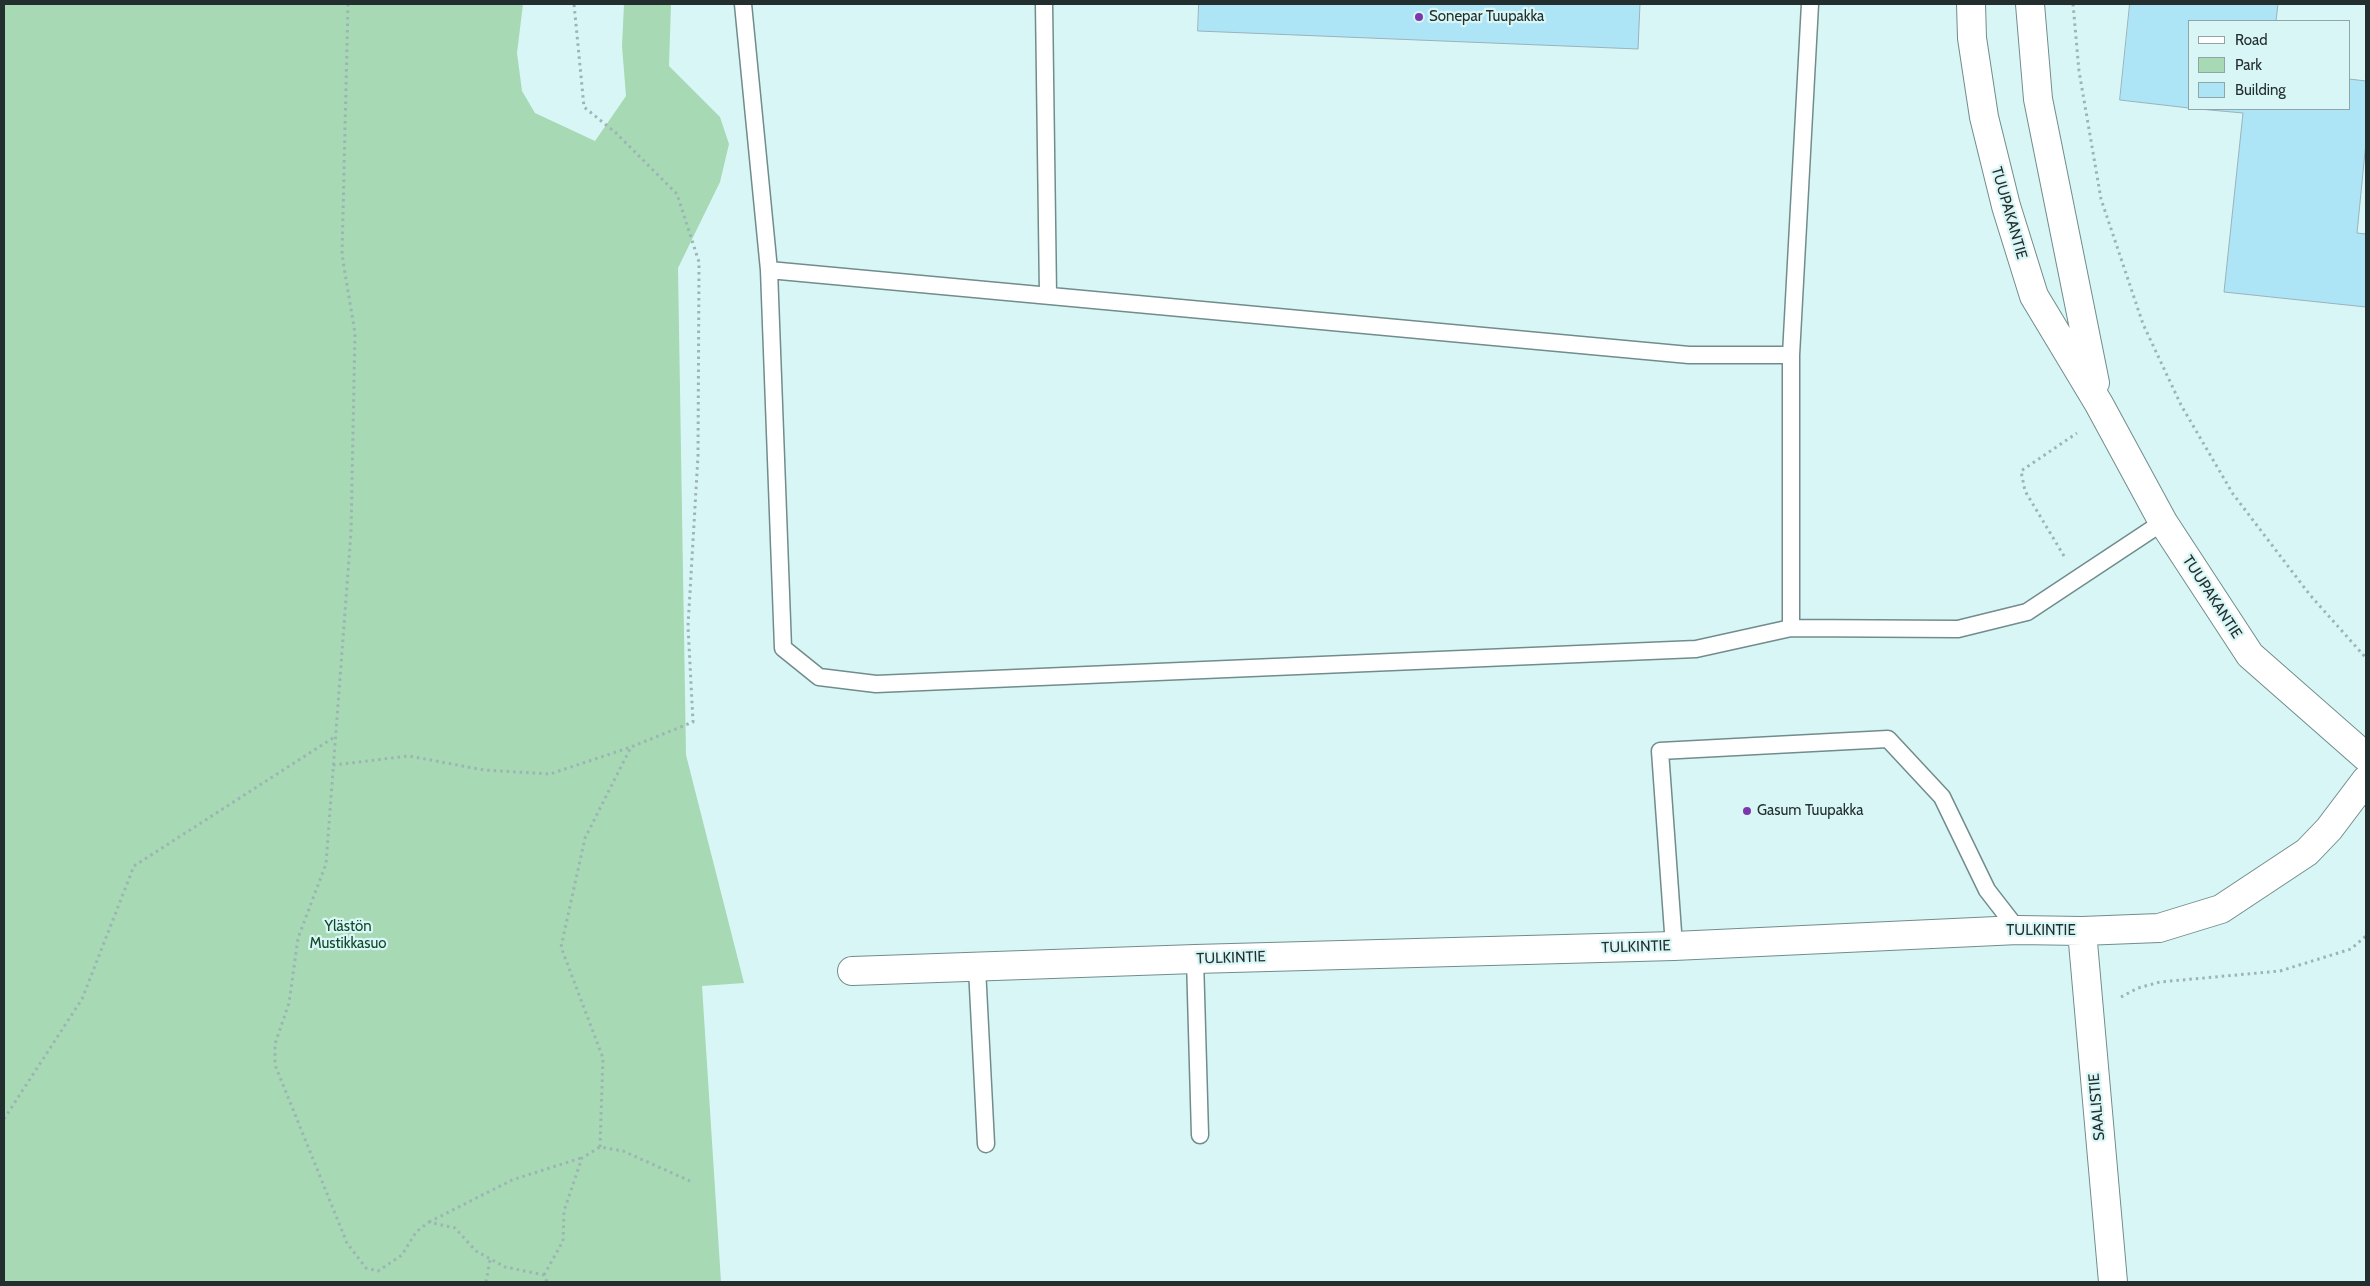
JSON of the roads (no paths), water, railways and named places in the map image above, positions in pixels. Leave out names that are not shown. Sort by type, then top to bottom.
[{"type":"street","name":"TUUPAKANTIE","points":[[1971,4],[1972,38],[1984,117],[2006,206],[2034,296],[2101,409],[2164,522],[2250,655],[2366,757]]},
{"type":"street","name":"TUUPAKANTIE","points":[[2030,4],[2038,99],[2101,409]]},
{"type":"street","name":"TULKINTIE","points":[[852,971],[1195,959],[1674,946],[2018,930],[2082,931],[2159,928],[2221,909],[2307,852],[2329,828],[2366,780]]},
{"type":"street","name":"SAALISTIE","points":[[2082,931],[2113,1282]]},
{"type":"lane","points":[[743,4],[769,270],[783,648],[820,676],[876,684],[1696,649],[1790,628],[1958,629],[2027,612],[2164,522]]},
{"type":"lane","points":[[1044,4],[1048,295]]},
{"type":"lane","points":[[1790,628],[1791,355],[1810,4]]},
{"type":"lane","points":[[769,270],[1689,355],[1791,355]]},
{"type":"lane","points":[[1674,946],[1660,751],[1888,739],[1942,797],[1987,890],[2018,930]]},
{"type":"lane","points":[[1195,959],[1200,1135]]},
{"type":"lane","points":[[977,968],[986,1144]]},
{"type":"place","name":"Sonepar Tuupakka","points":[[1419,17]]},
{"type":"place","name":"Gasum Tuupakka","points":[[1747,811]]},
{"type":"park label","name":"Ylästön Mustikkasuo","points":[[348,936]]}]
